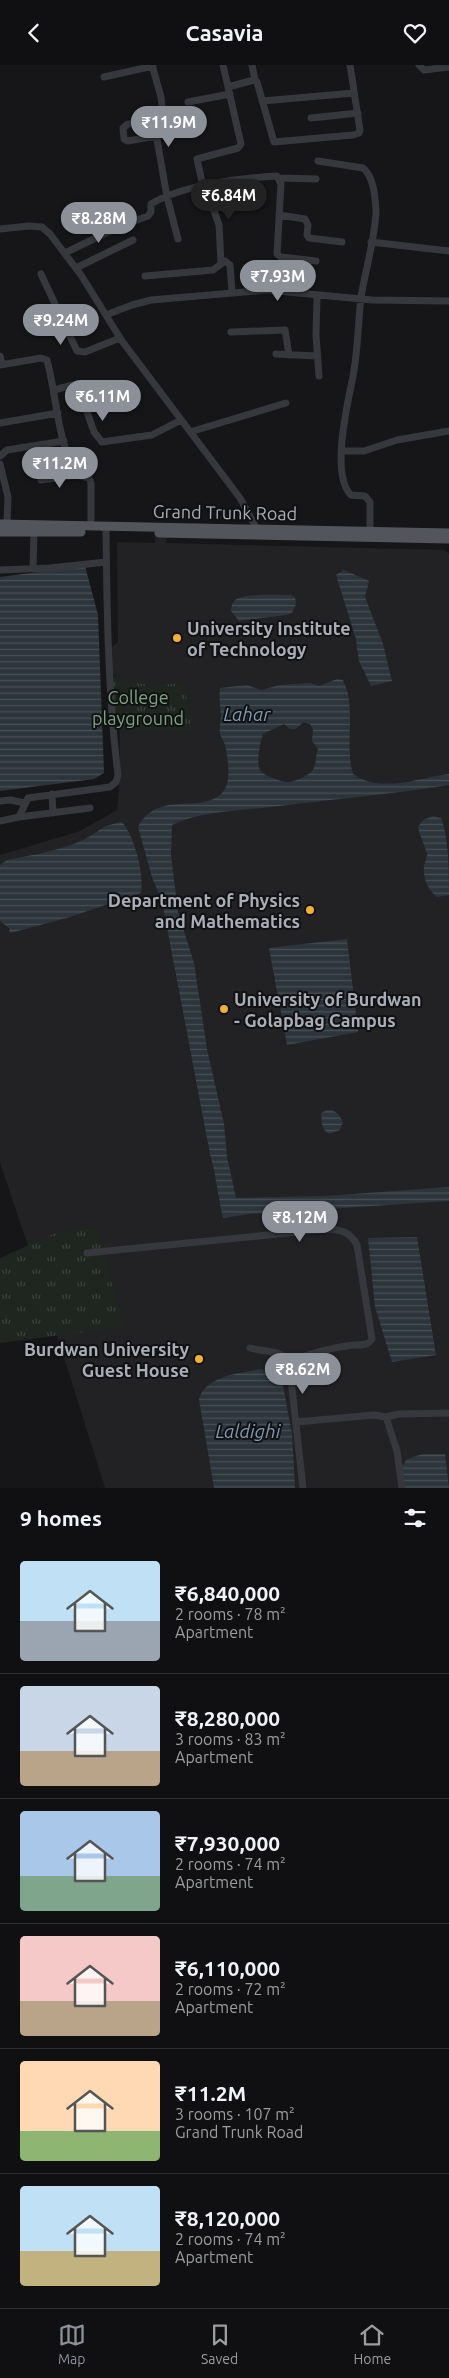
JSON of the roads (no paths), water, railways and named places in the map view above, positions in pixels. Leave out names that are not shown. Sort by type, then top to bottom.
[{"type":"main road","name":"Grand Trunk Road","points":[[3,524],[449,539]]},
{"type":"main road","name":"Grand Trunk Road","points":[[0,531],[370,531],[449,533]]},
{"type":"street","points":[[221,262],[219,225],[204,186],[197,159],[238,148],[241,144],[223,65]]},
{"type":"street","points":[[252,65],[272,139],[277,143],[359,133],[358,113],[350,65]]},
{"type":"street","points":[[419,65],[424,70],[449,67]]},
{"type":"street","points":[[104,77],[153,66],[161,97],[163,115],[157,122],[155,128],[156,136],[166,197],[178,239]]},
{"type":"street","points":[[188,102],[256,80]]},
{"type":"street","points":[[262,101],[354,93]]},
{"type":"street","points":[[310,118],[358,113]]},
{"type":"street","points":[[156,136],[128,141],[124,139],[123,132],[125,125],[128,124],[157,122]]},
{"type":"street","points":[[318,161],[357,166],[366,170],[373,188],[375,201],[376,213],[361,299],[354,369],[345,415],[342,451],[344,478],[348,493],[365,496],[370,502],[370,531]]},
{"type":"street","points":[[65,253],[116,228],[148,216],[151,212],[152,204],[166,197],[204,186],[250,178],[316,179]]},
{"type":"street","points":[[279,178],[281,184],[279,256],[316,261]]},
{"type":"street","points":[[279,215],[305,219],[308,225],[307,235],[310,237],[342,242]]},
{"type":"street","points":[[0,229],[29,226],[42,227],[50,233],[76,269],[120,338],[240,498],[259,532]]},
{"type":"street","points":[[76,269],[133,240]]},
{"type":"street","points":[[371,242],[449,251]]},
{"type":"street","points":[[145,276],[213,270],[221,262],[225,261],[230,265],[232,292]]},
{"type":"street","points":[[41,274],[77,351],[85,352],[120,338]]},
{"type":"street","points":[[106,315],[151,300],[267,290],[361,299],[449,301]]},
{"type":"street","points":[[317,296],[318,376]]},
{"type":"street","points":[[231,332],[285,330],[289,355]]},
{"type":"street","points":[[276,354],[317,356]]},
{"type":"street","points":[[1,362],[46,359],[64,441],[77,475]]},
{"type":"street","points":[[54,390],[73,385],[78,386],[94,432],[102,442],[152,435],[164,431],[180,420]]},
{"type":"street","points":[[190,432],[286,403]]},
{"type":"street","points":[[0,423],[58,413]]},
{"type":"street","points":[[342,451],[364,451],[397,440],[449,431]]},
{"type":"street","points":[[0,456],[7,451],[64,441]]},
{"type":"street","points":[[0,464],[8,497],[3,524]]},
{"type":"street","points":[[41,480],[77,475],[88,478],[91,483],[91,526]]},
{"type":"street","points":[[33,569],[34,531]]},
{"type":"street","points":[[19,817],[24,803],[28,799],[110,787],[116,782],[118,775],[107,637],[106,532]]},
{"type":"street","points":[[0,570],[106,562]]},
{"type":"street","points":[[52,795],[53,813]]},
{"type":"street","points":[[0,801],[11,800],[24,803]]},
{"type":"street","points":[[0,821],[90,809]]},
{"type":"street","points":[[87,1253],[328,1229],[342,1230],[349,1234],[357,1245],[372,1339],[369,1343],[362,1345],[337,1347],[289,1361]]},
{"type":"street","points":[[250,1348],[276,1352],[285,1356],[289,1361],[303,1488]]},
{"type":"street","points":[[296,1422],[374,1415],[386,1417],[400,1414],[449,1413]]},
{"type":"street","points":[[386,1417],[397,1451],[402,1488]]},
{"type":"water","points":[[85,566],[98,615],[104,773],[94,779],[0,791],[0,577]]},
{"type":"water","points":[[344,570],[369,581],[365,597],[383,644],[392,681],[371,686],[359,661],[356,639],[336,575]]},
{"type":"water","points":[[291,595],[295,597],[296,604],[292,613],[286,615],[239,621],[231,611],[235,600],[246,596]]},
{"type":"water","name":"Lahar","points":[[337,679],[343,680],[349,702],[350,751],[353,774],[364,780],[388,784],[449,774],[449,785],[379,795],[216,813],[193,817],[172,825],[171,855],[178,912],[194,963],[207,1049],[224,1124],[227,1157],[236,1198],[326,1196],[449,1187],[449,1201],[249,1214],[223,1218],[162,901],[152,877],[138,827],[146,816],[156,809],[168,805],[202,802],[213,799],[225,789],[228,777],[228,763],[225,744],[220,735],[220,688],[247,685],[261,690],[280,685],[310,683],[319,686]],"holes":[[[303,722],[310,724],[313,729],[312,741],[318,749],[315,766],[312,771],[301,778],[288,782],[273,778],[260,770],[258,757],[263,734],[284,724],[290,729],[296,729]]]},
{"type":"water","points":[[433,816],[441,818],[444,826],[449,866],[449,895],[437,897],[425,880],[424,866],[427,854],[418,827],[423,820]]},
{"type":"water","points":[[122,822],[131,837],[138,856],[142,885],[141,893],[67,918],[10,933],[9,928],[0,921],[0,865],[7,860],[65,847],[83,840],[104,827]]},
{"type":"water","points":[[347,939],[358,1032],[287,1045],[269,948]]},
{"type":"water","points":[[327,1110],[337,1113],[343,1122],[340,1130],[329,1134],[322,1125],[321,1113]]},
{"type":"water","points":[[417,1237],[436,1355],[392,1362],[375,1307],[368,1238]]},
{"type":"water","name":"Laldighi","points":[[262,1369],[267,1374],[281,1375],[292,1434],[295,1488],[214,1488],[199,1399],[203,1391],[216,1380]]},
{"type":"water","points":[[423,1454],[445,1454],[449,1488],[405,1488],[401,1468],[407,1459]]},
{"type":"place","name":"University Institute of Technology","points":[[177,638]]},
{"type":"place","name":"Department of Physics and Mathematics","points":[[310,910]]},
{"type":"place","name":"University of Burdwan - Golapbag Campus","points":[[224,1009]]},
{"type":"place","name":"Burdwan University Guest House","points":[[199,1359]]},
{"type":"park label","name":"College playground","points":[[138,708]]}]
